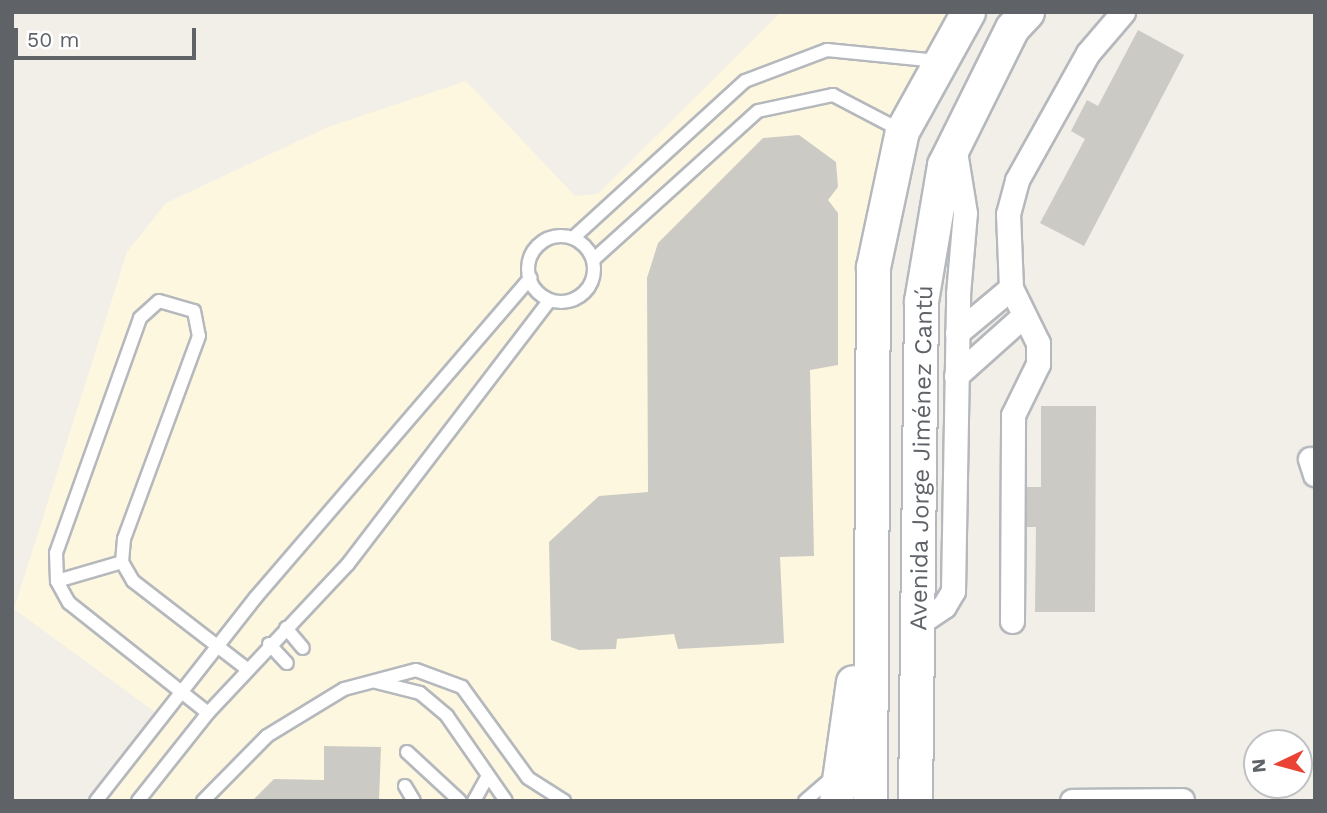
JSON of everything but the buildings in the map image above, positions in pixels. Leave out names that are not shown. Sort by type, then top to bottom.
[{"type":"main road","name":"Avenida Jorge Jiménez Cantú","points":[[915,801],[918,733],[921,301],[944,165],[1012,28],[1027,12]]},
{"type":"main road","name":"Avenida Jorge Jiménez Cantú","points":[[870,801],[873,267],[902,131],[958,19]]},
{"type":"main road","points":[[838,786],[870,558]]},
{"type":"main road","points":[[918,733],[938,801]]},
{"type":"street","points":[[1012,621],[1013,415],[1038,364],[1038,343],[1011,288],[1005,251],[1017,180],[1088,53],[1123,12]]},
{"type":"street","points":[[919,623],[953,591],[957,333],[965,214],[954,145]]},
{"type":"street","points":[[957,333],[1011,288]]},
{"type":"street","points":[[956,376],[1023,316]]},
{"type":"street","points":[[1072,801],[1182,800]]},
{"type":"lane","points":[[573,238],[745,81],[827,50],[937,61]]},
{"type":"lane","points":[[138,801],[208,713],[269,645],[348,564],[550,300],[580,296],[592,280],[593,260],[758,111],[833,95],[902,131]]},
{"type":"lane","points":[[96,801],[216,645],[530,278],[535,248],[552,237],[573,238],[593,260]]},
{"type":"lane","points":[[530,278],[550,300]]},
{"type":"lane","points":[[208,713],[69,603],[57,581],[56,553],[140,318],[159,300],[172,301],[194,311],[200,336],[124,539],[122,562],[133,581],[247,669]]},
{"type":"lane","points":[[57,581],[122,562]]},
{"type":"lane","points":[[286,628],[303,648]]},
{"type":"lane","points":[[269,645],[288,663]]},
{"type":"lane","points":[[203,801],[267,736],[344,689],[416,670],[462,687],[528,778],[564,801]]},
{"type":"lane","points":[[373,681],[420,693],[447,716],[506,801]]},
{"type":"lane","points":[[407,752],[460,801]]},
{"type":"lane","points":[[474,801],[488,776]]},
{"type":"lane","points":[[405,786],[414,801]]},
{"type":"lane","points":[[804,801],[838,786]]},
{"type":"shaded area","points":[[781,12],[955,12],[873,267],[870,558],[836,801],[96,801],[162,717],[14,609],[127,252],[166,203],[328,127],[466,81],[575,196],[598,194]]}]
